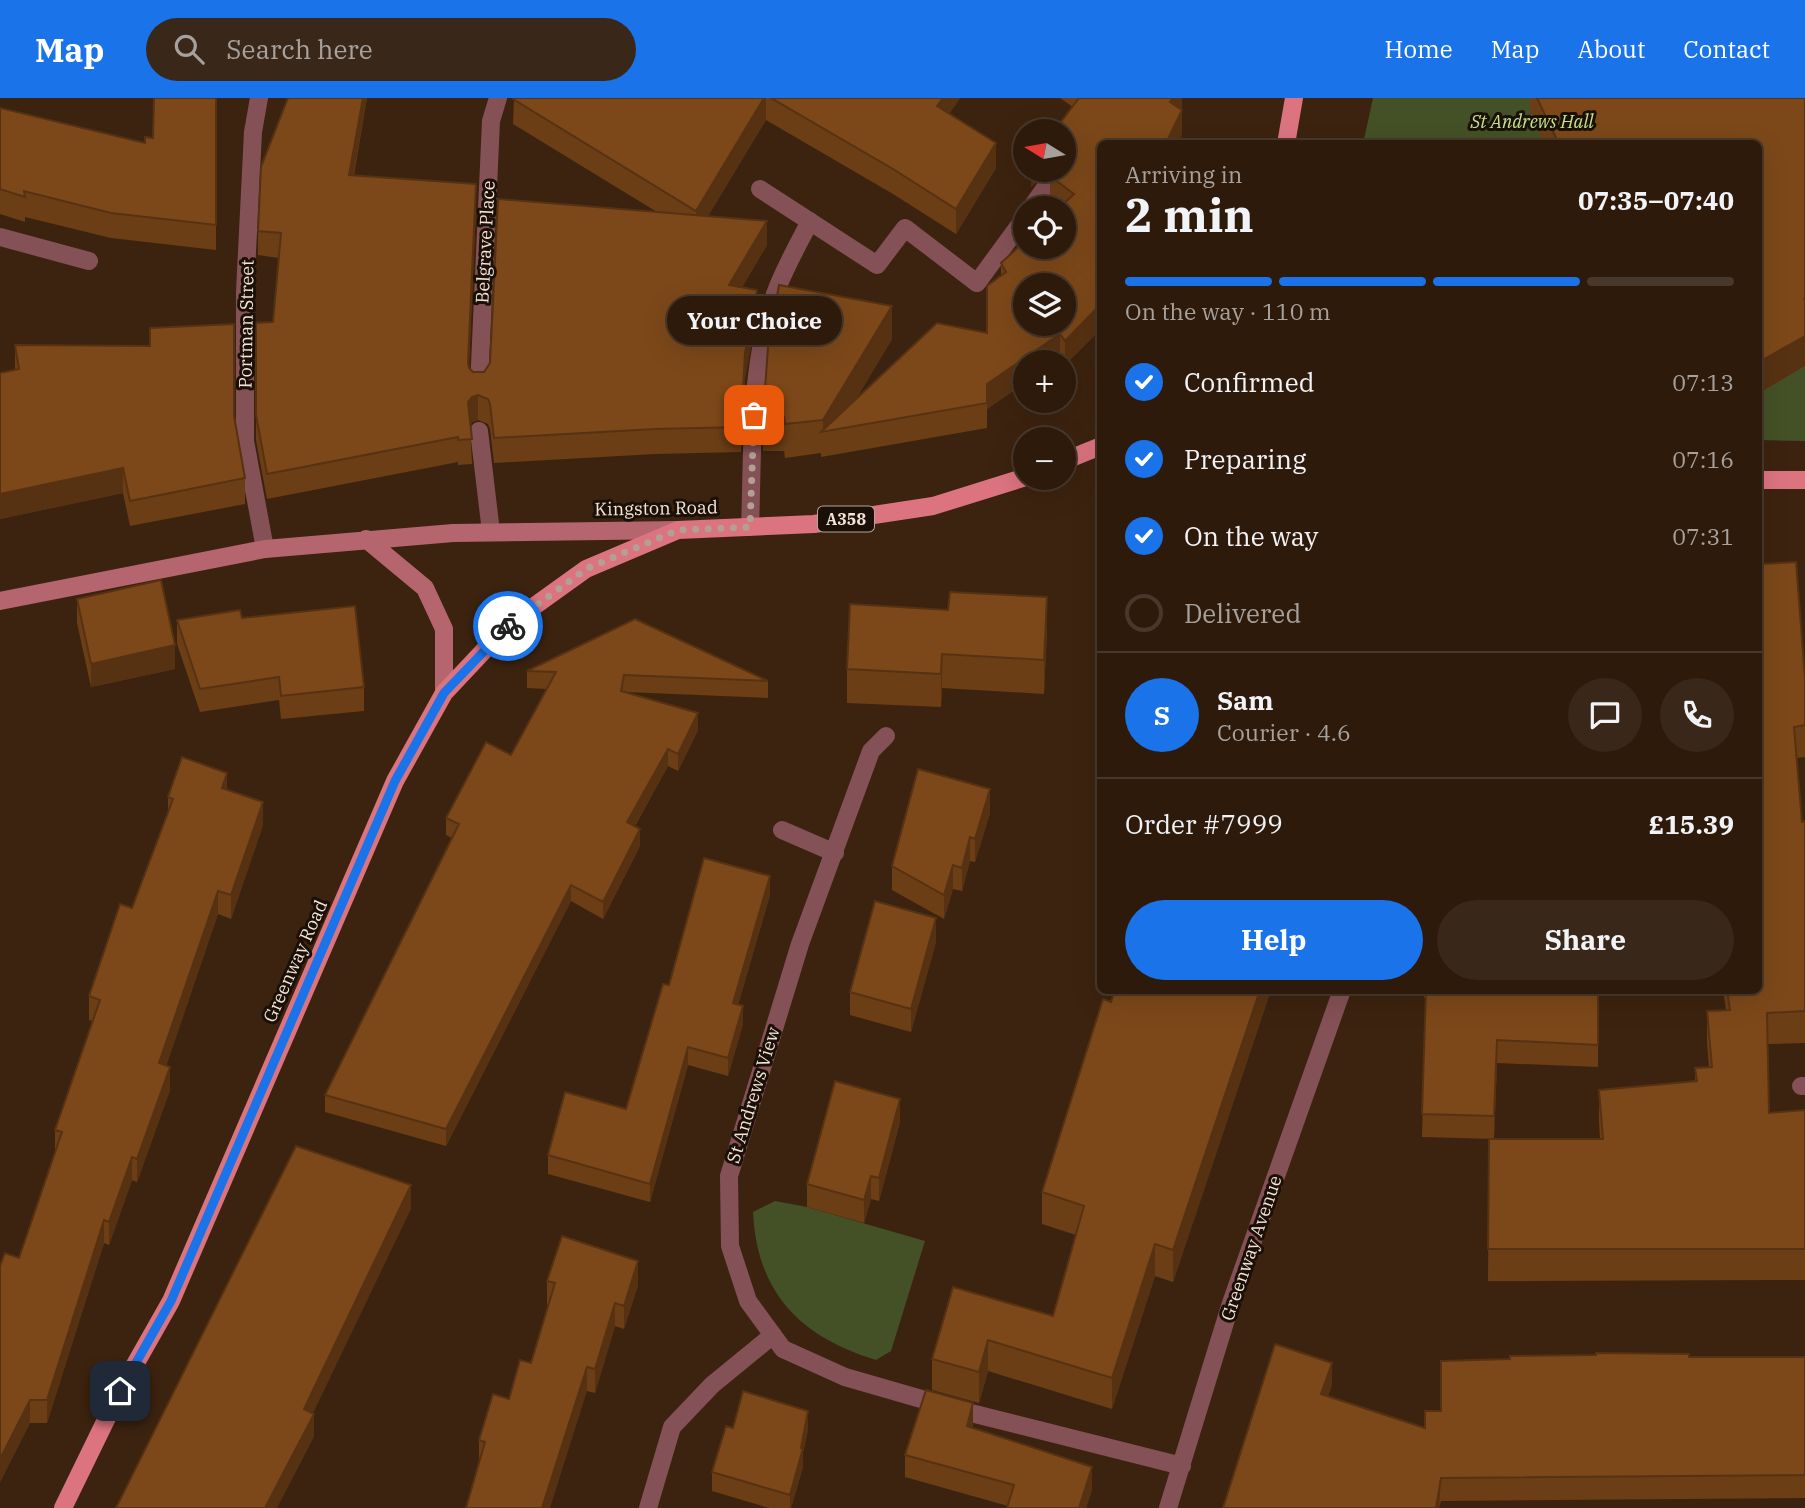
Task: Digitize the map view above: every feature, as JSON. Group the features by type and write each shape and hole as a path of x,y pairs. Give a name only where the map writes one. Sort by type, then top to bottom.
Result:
{"main road":[{"path":"1287,140 1294,98"},
{"path":"1076,456 1097,448"},
{"path":"1762,480 1805,480"},
{"name":"Kingston Road","path":"678,530 814,524 933,506 1013,481"},
{"name":"Greenway Road","path":"63,1508 120,1391 171,1301 395,781 444,693 508,625 586,569 678,530"}],"street":[{"name":"Portman Street","path":"259,98 253,132 245,292 245,441 265,549"},
{"name":"Belgrave Place","path":"479,387 491,121 498,98"},
{"path":"1039,196 1045,188"},
{"path":"760,189 877,265 905,228 977,283 1013,234"},
{"path":"750,527 759,356 776,293 810,221"},
{"path":"0,237 89,261"},
{"path":"479,431 491,532"},
{"name":"Kingston Road","path":"0,601 265,549 366,539 491,532 678,530"},
{"path":"366,539 425,588 444,629 444,693"},
{"name":"St Andrews View","path":"886,736 871,751 800,944 729,1175 730,1247 748,1301 783,1349 845,1377 1182,1466"},
{"path":"782,830 835,853"},
{"name":"Greenway Avenue","path":"1168,1508 1231,1303 1341,994"},
{"path":"648,1508 672,1427 712,1385 773,1335"}],"green space":[{"name":"St Andrews Hall","path":"1373,98 1683,98 1705,140 1364,140"},
{"path":"1762,247 1805,332 1805,441 1762,440"},
{"path":"775,1201 807,1207 925,1241 891,1351 876,1360 849,1350 805,1325 788,1308 774,1289 763,1266 756,1241 753,1212"}],"building":[{"path":"154,98 216,98 216,225 111,213 24,191 25,197 0,189 0,108 145,143 145,137 153,138"},
{"path":"288,98 363,98 349,175 476,184 468,362 473,372 484,372 490,363 498,199 767,221 729,285 757,290 745,353 741,427 494,438 490,404 488,399 478,395 468,402 472,439 458,440 458,437 267,474 256,415 256,323 273,322 281,233 258,231 261,167"},
{"path":"514,98 764,98 696,211"},
{"path":"771,98 943,98 937,106 996,143 956,209"},
{"path":"1079,98 1173,98 1170,102 1182,110 1167,140 1097,140 1097,308 1076,330 1076,273 1013,273 1013,336 1057,336 1037,350 1013,350 1013,366 987,384 987,403 821,432 937,323 987,333 987,286 1006,272 1001,263 1013,252 1013,259 1076,259 1076,196 1072,196 1074,194 1058,182 1076,182 1076,119 1063,119"},
{"path":"1537,98 1805,98 1805,336 1762,360 1762,140 1557,140"},
{"path":"779,285 892,306 823,420 785,424 784,417 763,418 768,347"},
{"path":"234,324 234,416 245,478 130,501 123,468 0,494 0,373 19,369 15,345 150,346 150,328"},
{"path":"1796,562 1805,679 1805,725 1794,727 1802,822 1805,821 1805,1011 1767,1013 1769,1113 1805,1110 1805,1249 1488,1249 1489,1139 1603,1139 1599,1090 1697,1081 1695,1068 1712,1067 1707,1011 1730,1010 1728,994 1762,994 1763,564"},
{"path":"161,580 175,645 91,664 77,599"},
{"path":"950,592 1047,597 1044,660 942,654 941,674 847,669 850,604 948,610"},
{"path":"355,606 364,687 281,696 279,677 200,689 177,620 240,610 242,618"},
{"path":"635,619 768,681 624,675 621,691 698,713 678,754 668,749 627,822 640,829 603,902 571,885 446,1129 325,1095 459,824 446,818 486,742 511,755 556,672 527,671"},
{"path":"182,757 227,773 222,788 263,802 231,895 218,891 159,1063 170,1067 137,1159 132,1157 109,1222 104,1220 47,1400 30,1400 0,1459 0,1266 5,1253 19,1258 62,1132 55,1130 100,1000 89,996 120,904 132,908 173,799 168,797"},
{"path":"918,769 990,789 975,839 970,837 962,868 953,865 944,895 892,866"},
{"path":"704,858 770,876 733,1003 743,1006 728,1058 688,1047 650,1184 548,1155 565,1092 626,1109 663,984 669,985"},
{"path":"875,901 936,918 911,1009 850,992"},
{"path":"1114,994 1259,994 1173,1250 1155,1244 1112,1378 988,1340 979,1372 932,1359 953,1287 1053,1316 1084,1206 1042,1192 1103,999 1111,1002"},
{"path":"1426,994 1598,994 1598,1045 1497,1040 1494,1116 1422,1114"},
{"path":"835,1081 900,1099 879,1178 871,1176 864,1200 807,1184"},
{"path":"296,1146 411,1185 304,1409 314,1414 265,1508 116,1508"},
{"path":"562,1236 638,1261 624,1306 615,1303 595,1369 587,1367 542,1508 466,1508 485,1442 479,1440 493,1394 509,1399 520,1360 531,1363 555,1283 547,1281"},
{"path":"1275,1344 1332,1363 1321,1394 1425,1428 1425,1411 1441,1411 1441,1361 1596,1353 1689,1354 1689,1357 1805,1357 1805,1475 1441,1478 1436,1508 1223,1508"},
{"path":"926,1390 973,1403 967,1426 1092,1467 1079,1508 1007,1508 1014,1485 905,1455"},
{"path":"743,1391 808,1411 803,1448 790,1495 712,1472 726,1426 733,1428"}],"way so far":[{"path":"508,626 586,569 678,530 750,527 754,415"}],"place":[{"name":"Your Choice","path":"754,415"}],"route":[{"path":"120,1391 171,1301 395,781 444,693 508,626"}]}
